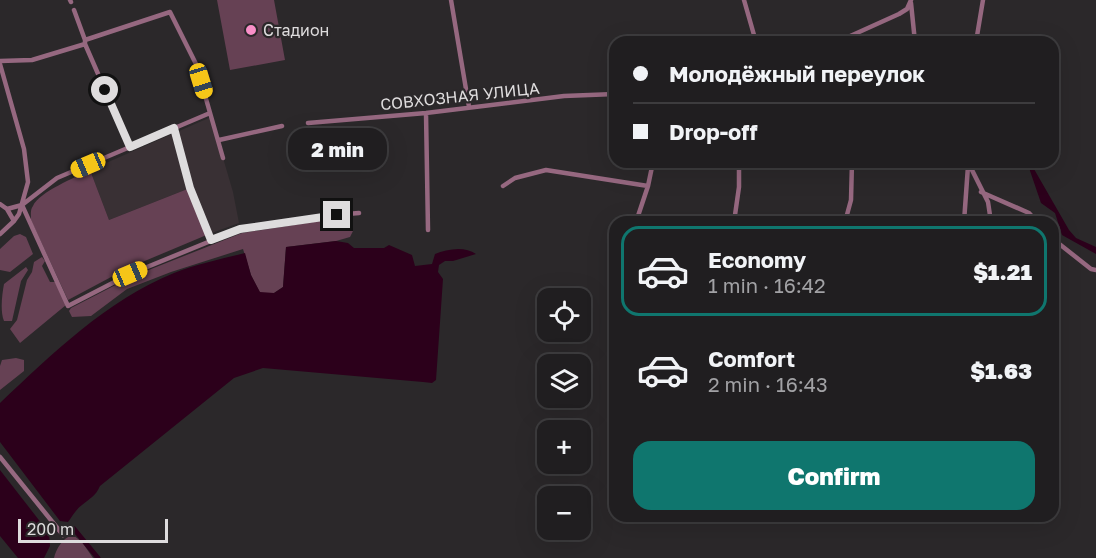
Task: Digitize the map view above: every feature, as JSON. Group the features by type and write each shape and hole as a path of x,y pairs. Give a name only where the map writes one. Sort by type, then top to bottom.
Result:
{"street":[{"path":"451,0 469,107"},
{"path":"744,0 754,36"},
{"path":"853,35 899,14 907,9 911,0"},
{"path":"911,0 914,36"},
{"path":"977,36 983,0"},
{"path":"74,10 85,42 130,147"},
{"path":"0,234 14,221 22,205 28,182 27,163 0,63 32,60 170,12 196,64 223,158"},
{"name":"СОВХОЗНАЯ УЛИЦА","path":"308,123 426,113 564,96 609,94"},
{"path":"7,208 22,205 57,178 210,113"},
{"path":"426,113 428,230"},
{"path":"219,140 282,126"},
{"path":"174,128 190,188 211,240"},
{"path":"638,216 652,168"},
{"path":"735,216 739,168"},
{"path":"846,216 850,200 852,168"},
{"path":"964,216 968,168"},
{"path":"970,168 988,202 990,216"},
{"path":"502,186 515,178 546,171 648,186"},
{"path":"981,192 1008,202 1032,216"},
{"path":"0,204 7,208 14,221"},
{"path":"22,205 68,306 130,274 240,229 337,215"},
{"path":"347,214 359,213"},
{"path":"1059,243 1091,269 1096,270"},
{"path":"0,457 63,535"}],"shaded area":[{"name":"Стадион","path":"217,0 274,0 285,60 230,70"},
{"path":"211,117 233,192 239,223 209,234 190,188 109,220 90,170"},
{"path":"1029,168 1034,168 1069,230 1076,238 1096,247 1096,254 1062,235 1059,216 1041,203"},
{"path":"90,170 109,220 190,188 209,234 128,268 68,300 31,220 31,211 42,195"},
{"path":"352,216 353,231 350,237 286,247 283,287 274,293 260,293 251,275 243,249 127,289 91,316 72,317 69,311 131,277 242,233"},
{"path":"20,234 26,237 33,254 10,272 0,270 0,249 14,236"},
{"path":"336,241 348,243 354,248 384,248 389,245 412,255 415,266 432,264 435,254 450,250 461,249 476,254 445,261 439,265 438,272 443,279 436,380 432,383 263,368 234,378 100,486 68,522 60,521 0,442 0,403 81,330 103,313 149,285 191,267 245,253 251,275 260,292 274,293 283,287 286,247"},
{"path":"42,257 45,261 42,266 50,282 55,282 66,305 20,343 10,329 17,320 34,262"},
{"path":"26,267 28,270 21,281 12,321 4,321 2,298 4,284"},
{"path":"16,358 24,360 24,371 0,390 2,360"},
{"path":"0,470 49,533 50,546 44,558 18,558 0,536"},
{"path":"73,535 82,542 93,558 54,558 60,544"}],"waterway":[{"path":"74,529 98,558"}],"place":[{"name":"Стадион","path":"251,30"}],"route":[{"path":"105,90 130,147 174,128 190,188 211,240 240,229 337,215"}]}
